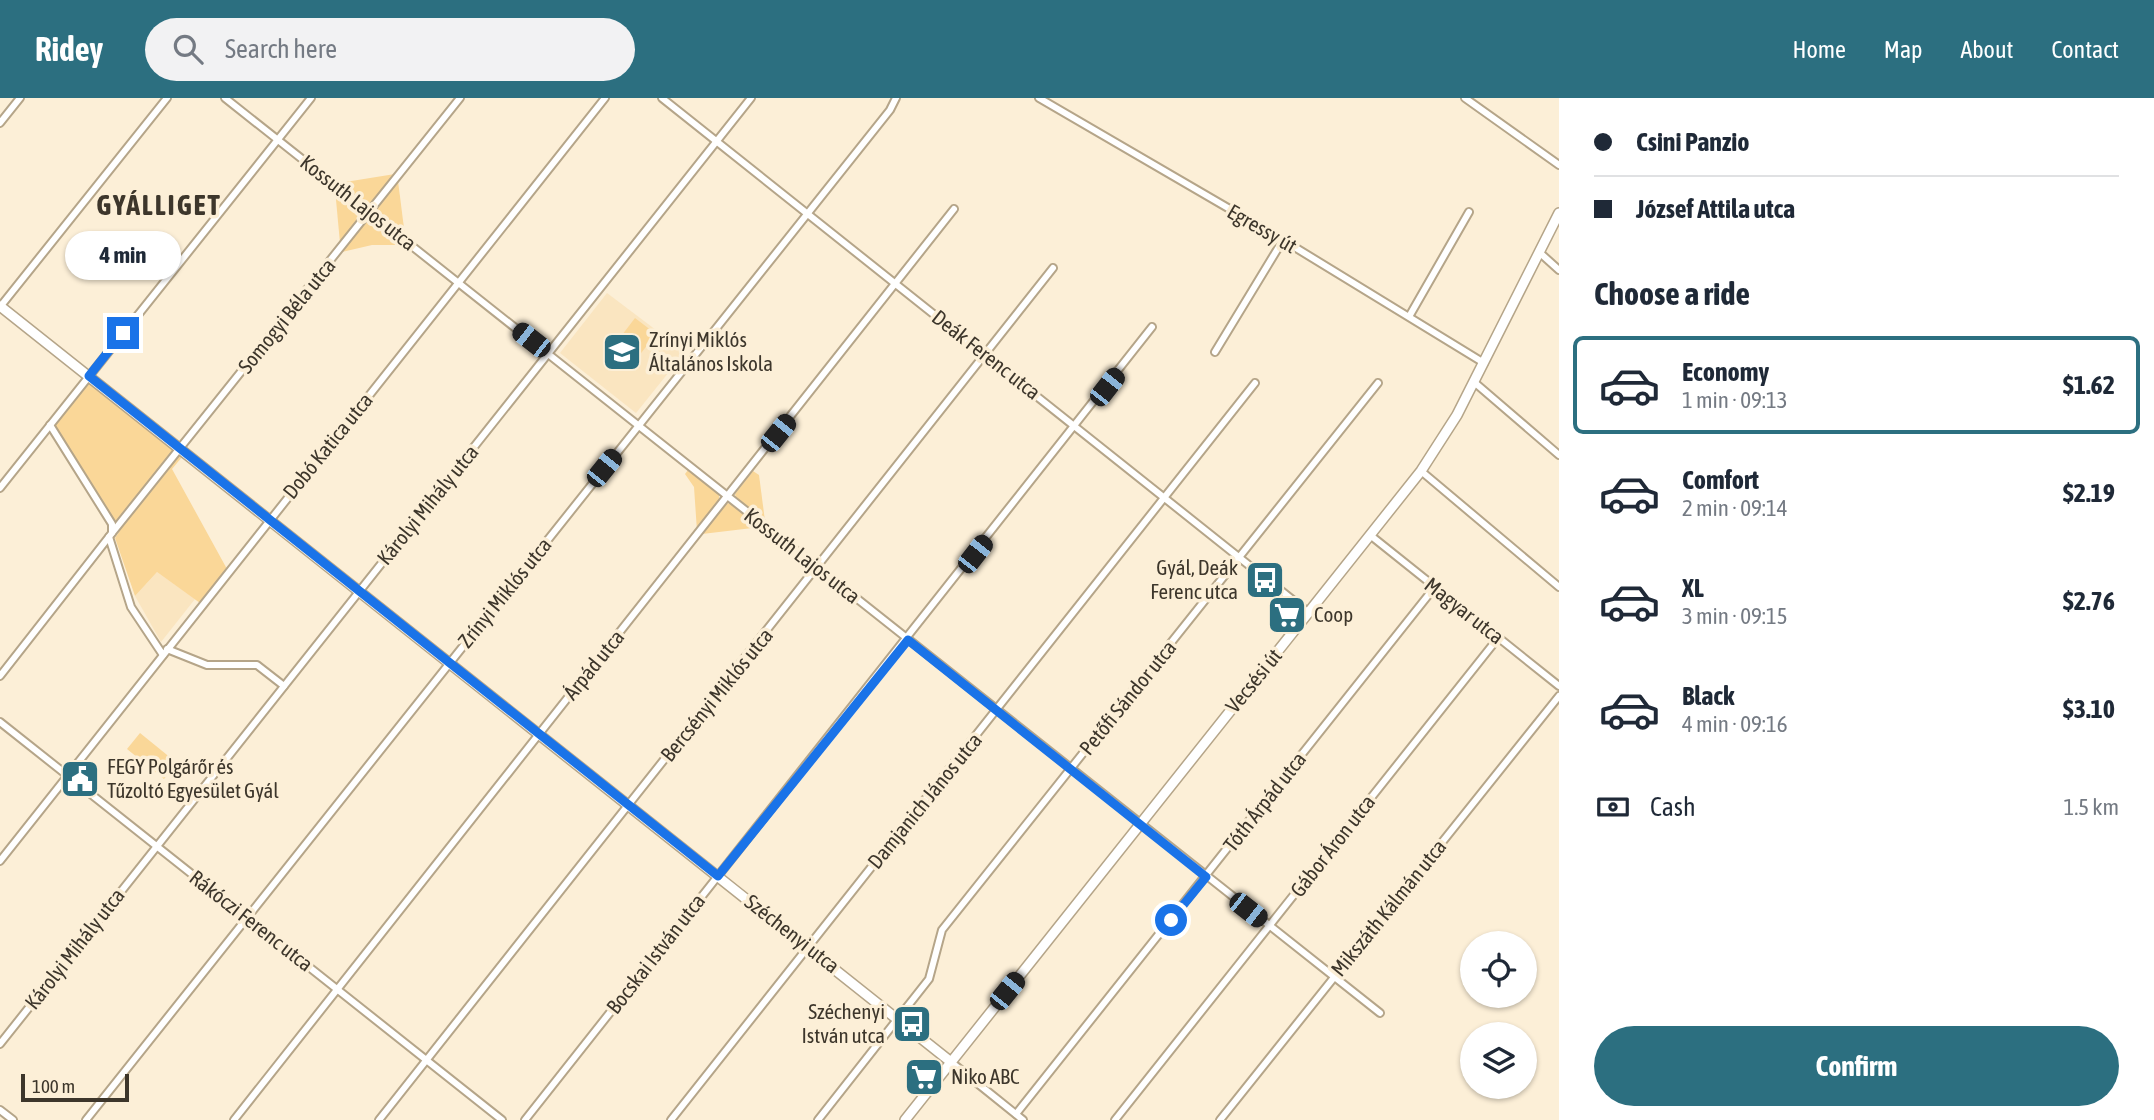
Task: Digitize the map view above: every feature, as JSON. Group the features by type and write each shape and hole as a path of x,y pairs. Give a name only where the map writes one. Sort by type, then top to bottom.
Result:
{"street":[{"path":"0,123 20,98"},
{"path":"0,307 167,98"},
{"name":"Kossuth Lajos utca","path":"225,98 1380,1013"},
{"path":"0,488 311,98"},
{"name":"Somogyi Béla utca","path":"0,676 460,98"},
{"name":"Dobó Katica utca","path":"0,861 605,98"},
{"name":"Deák Ferenc utca","path":"662,98 1309,612"},
{"name":"Károlyi Mihály utca","path":"0,1044 751,98"},
{"name":"Zrínyi Miklós utca","path":"86,1120 890,110 896,98"},
{"name":"Egressy út","path":"1039,98 1409,315 1484,363"},
{"path":"1465,98 1559,165"},
{"name":"Árpád utca","path":"234,1120 954,209"},
{"path":"1409,315 1469,212"},
{"name":"Vecsési út","path":"905,1120 1421,471 1448,431 1475,382 1559,213"},
{"path":"1215,352 1283,240"},
{"path":"1539,252 1559,270"},
{"name":"Bercsényi Miklós utca","path":"379,1120 1053,268"},
{"name":"Széchenyi utca","path":"0,307 1023,1120"},
{"name":"Bocskai István utca","path":"525,1120 908,640 1152,327"},
{"path":"1475,382 1559,455"},
{"name":"Damjanich János utca","path":"671,1120 1255,383"},
{"name":"Petőfi Sándor utca","path":"818,1120 929,979 942,930 1378,383"},
{"path":"50,425 112,533 131,607 165,652 207,665 257,665 284,686"},
{"path":"1421,471 1559,587"},
{"name":"Magyar utca","path":"1370,535 1559,686"},
{"name":"Tóth Árpád utca","path":"1016,1114 1434,588"},
{"name":"Gábor Áron utca","path":"1115,1120 1498,638"},
{"name":"Mikszáth Kálmán utca","path":"1220,1120 1559,696"},
{"name":"Rákóczi Ferenc utca","path":"0,722 502,1120"},
{"path":"0,1110 13,1120"}],"shaded area":[{"path":"395,174 372,203 366,204 339,183"},
{"path":"398,181 405,236 377,213 376,208"},
{"path":"335,189 360,209 361,215 340,243"},
{"path":"368,219 372,219 404,245 372,245 342,252"},
{"name":"Zrínyi Miklós Általános Iskola","path":"607,293 685,352 636,413 560,353"},
{"path":"635,318 656,334 627,371 606,356"},
{"path":"88,381 182,457 172,469 227,569 200,603 157,572 135,596 115,538 119,532 54,425"},
{"path":"688,470 719,494 719,500 697,531 694,487 685,474"},
{"path":"753,471 759,475 765,521 736,498 735,494"},
{"path":"730,503 761,527 702,534 725,504"},
{"path":"157,572 195,599 161,642 135,596"},
{"path":"140,733 177,763 164,779 127,749"}],"place":[{"name":"Zrínyi Miklós Általános Iskola","path":"622,352"},
{"name":"Gyál, Deák Ferenc utca","path":"1265,580"},
{"name":"Coop","path":"1287,615"},
{"name":"FEGY Polgárőr és Tűzoltó Egyesület Gyál","path":"80,779"},
{"name":"Széchenyi István utca","path":"912,1024"},
{"name":"Niko ABC","path":"924,1077"}],"district":[{"name":"GYÁLLIGET","path":"159,205"}],"route":[{"path":"123,333 89,376 718,876 908,640 1206,877 1171,920"}]}
